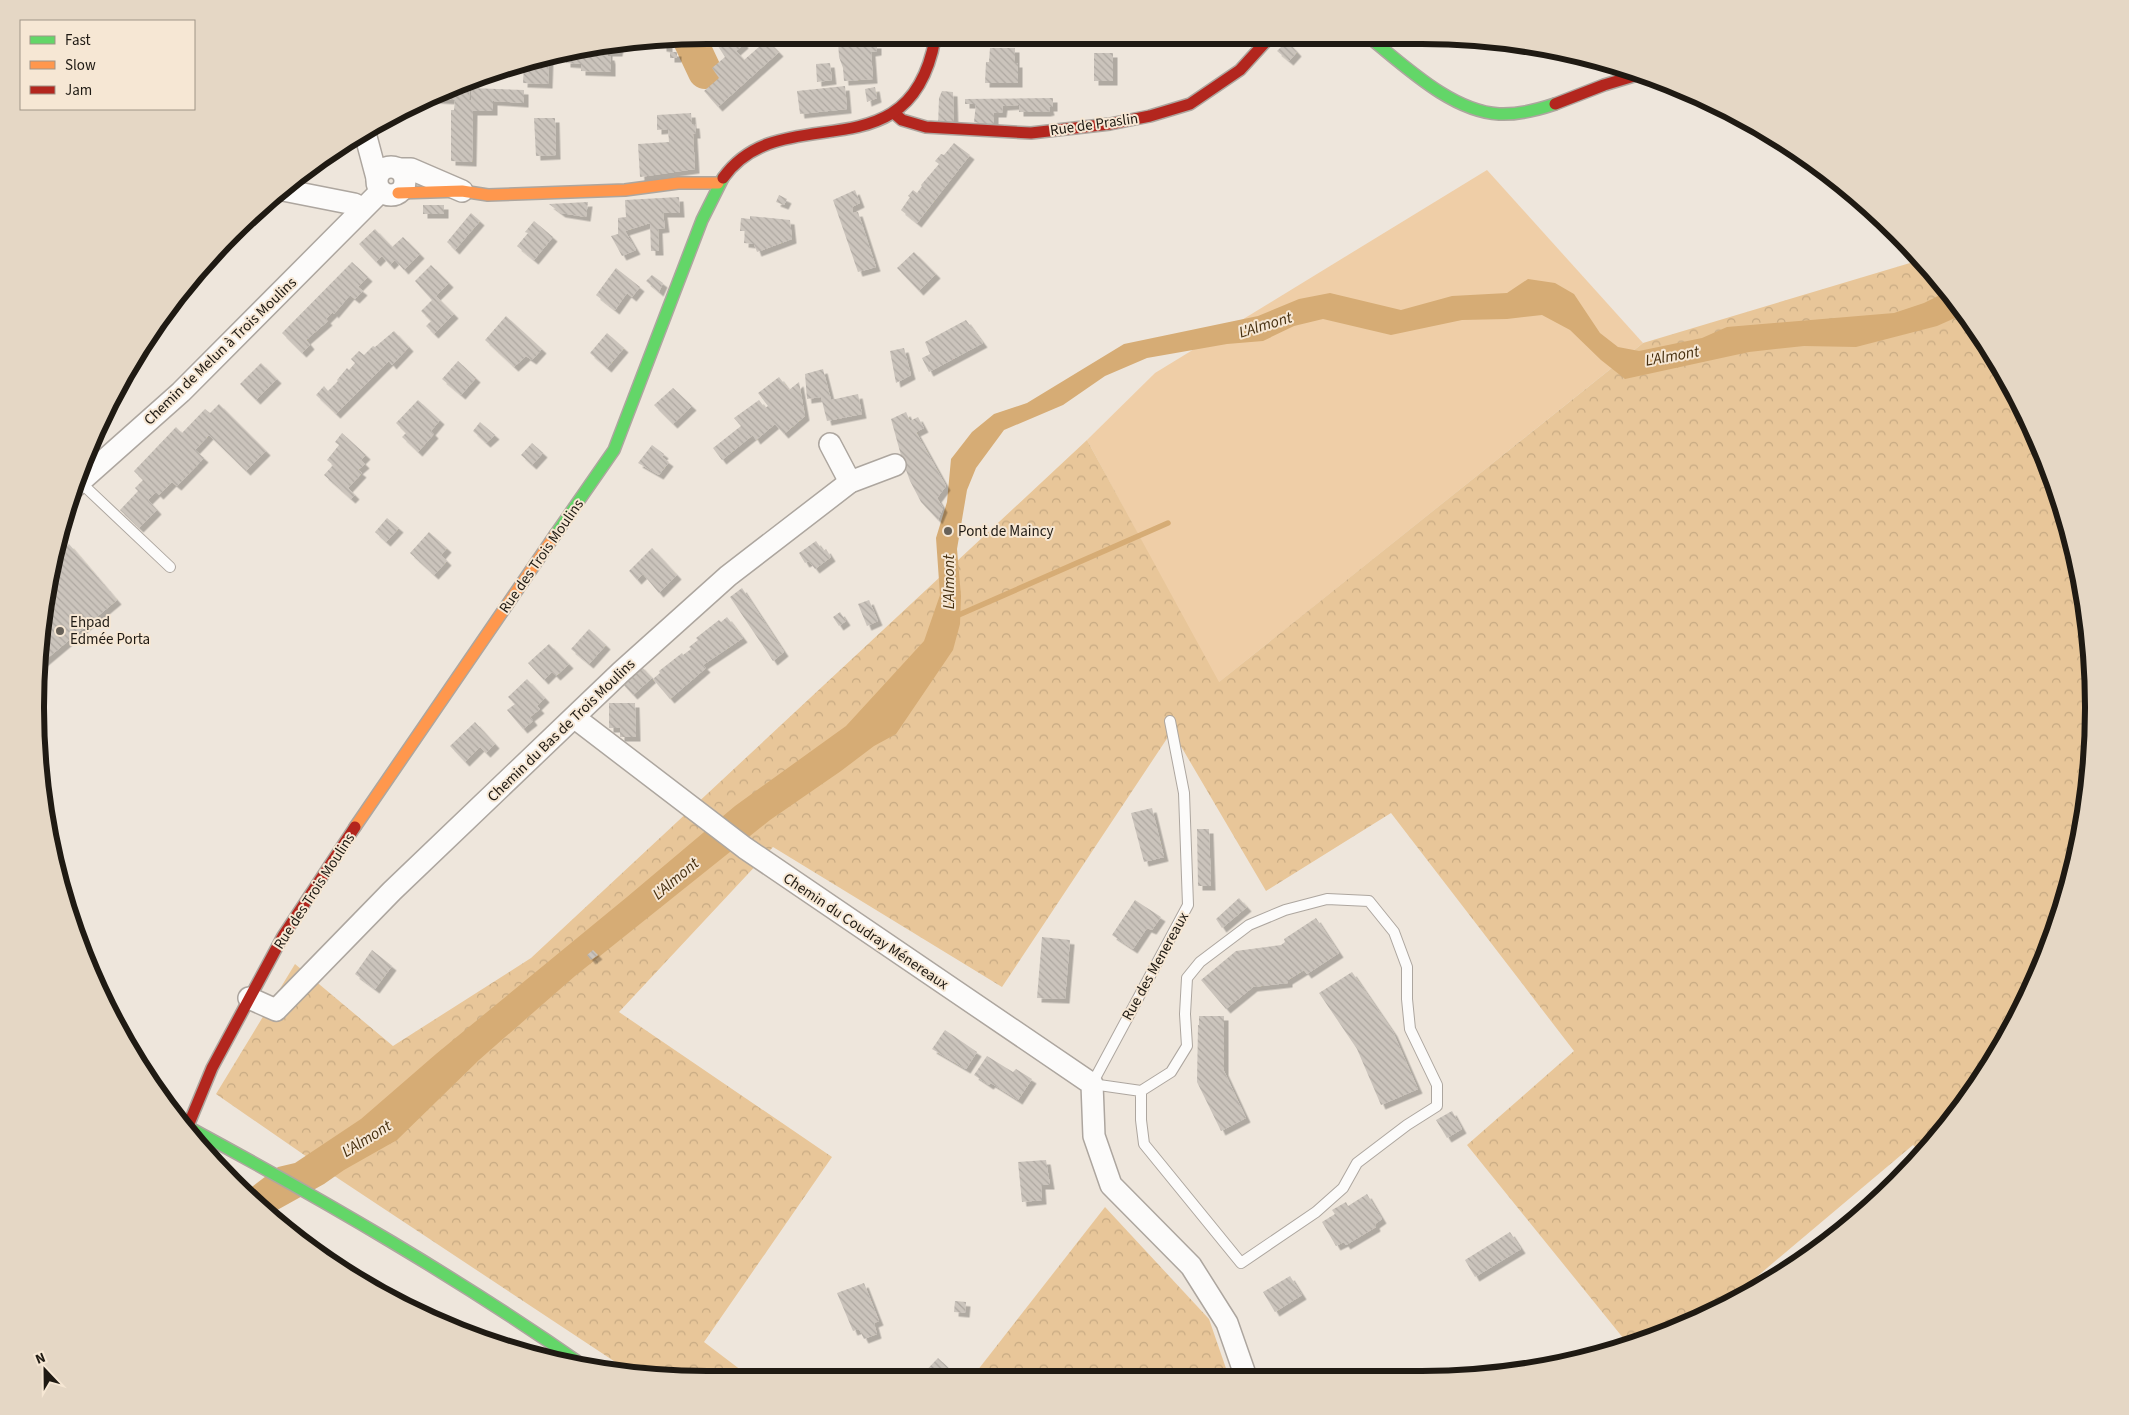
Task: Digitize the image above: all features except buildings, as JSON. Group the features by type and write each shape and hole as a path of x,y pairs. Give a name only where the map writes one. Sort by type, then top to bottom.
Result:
{"street":[{"path":"894,113 918,87 934,50 934,44"},
{"name":"Rue de Praslin","path":"894,113 902,120 926,127 1031,133 1118,123 1190,104 1240,70 1264,44"},
{"path":"1378,44 1445,94 1468,106 1492,113 1522,113 1546,107 1615,80 1629,77"},
{"name":"Rue des Trois Moulins","path":"190,1123 212,1068 283,936 380,790 614,450 718,183 741,158 770,143 865,124 894,113"},
{"path":"370,137 405,176 406,181 402,190 385,187"},
{"path":"368,138 385,187"},
{"path":"397,168 411,169 462,191"},
{"path":"385,187 438,193 462,191 498,195 625,190 678,183 718,183"},
{"name":"Chemin de Melun à Trois Moulins","path":"86,475 181,392 385,187"},
{"path":"290,191 354,204 362,208"},
{"path":"830,444 850,482"},
{"name":"Chemin du Bas de Trois Moulins","path":"249,998 276,1010 392,891 621,672 728,576 850,482 895,465"},
{"name":"Chemin du Coudray Ménereaux","path":"575,718 745,848 1092,1084"},
{"path":"1092,1084 1094,1136 1111,1185 1191,1266 1226,1323 1244,1371"},
{"path":"197,1131 329,1204 414,1255 495,1305 570,1356"}],"lane":[{"path":"82,487 170,567"},
{"name":"Rue des Menereaux","path":"1092,1084 1188,905 1184,793 1170,721"},
{"path":"1092,1084 1141,1091 1171,1072 1187,1046 1185,1014 1187,978 1200,962 1249,925 1284,910 1327,899 1368,901 1394,932 1407,967 1407,1000 1410,1029 1437,1085 1438,1106 1407,1125 1356,1163 1343,1188 1316,1212 1241,1262 1144,1144 1141,1120 1141,1091"}],"shaded area":[{"path":"1487,170 1643,343 1218,683 1087,440 1155,373"}],"green space":[{"path":"1913,262 1948,303 1973,339 2017,414 2035,453 2063,536 2080,621 2084,664 2084,751 2080,794 2063,879 2035,962 2017,1001 1996,1039 1948,1112 1917,1149 1913,1145 1746,1286 1715,1303 1676,1321 1624,1339 1467,1145 1574,1051 1391,813 1266,891 1172,731 1002,987 773,847 619,1012 832,1157 704,1342 742,1371 664,1370 621,1366 339,1179 216,1094 295,964 393,1046 531,958 1087,440 1219,682 1643,343"},
{"path":"1105,1207 1209,1319 1227,1371 977,1371"}],"water":[{"name":"L'Almont","path":"1528,279 1555,283 1574,294 1600,333 1618,347 1639,351 1702,338 1727,327 1894,313 1924,303 1941,294 1958,317 1937,326 1856,347 1804,346 1749,352 1625,379 1601,360 1570,330 1542,315 1507,319 1462,320 1391,335 1323,319 1294,326 1263,341 1227,344 1147,358 1105,376 1063,405 1004,430 976,468 967,490 957,549 961,596 960,624 953,650 896,734 874,746 770,820 575,976 479,1060 397,1140 275,1211 250,1188 278,1167 295,1163 361,1119 436,1054 735,806 846,726 924,641 940,595 936,538 947,502 951,459 972,432 994,414 1027,403 1124,344 1258,316 1299,299 1330,293 1401,310 1452,296 1507,293"}],"waterway":[{"path":"692,44 705,72"},
{"name":"L'Almont","path":"954,617 1168,523"}],"traffic: fast":[{"path":"1377,44 1411,72 1445,95 1481,111 1513,114 1555,104"},
{"path":"555,535 614,450 702,220 723,178"},
{"path":"197,1132 292,1184 442,1272 570,1356"}],"traffic: slow":[{"path":"398,193 462,191 488,195 625,190 678,183 718,183"},
{"path":"355,827 555,535"}],"traffic: jam":[{"path":"723,178 748,154 777,141 872,123 899,108 921,82 933,44"},
{"path":"894,113 902,120 926,127 1031,133 1110,124 1150,116 1190,104 1240,70 1264,44"},
{"path":"1555,104 1630,77"},
{"path":"189,1122 212,1068 283,936 355,827"}],"place":[{"name":"Pont de Maincy","path":"948,531"},
{"name":"Ehpad Edmée Porta","path":"60,631"}]}
